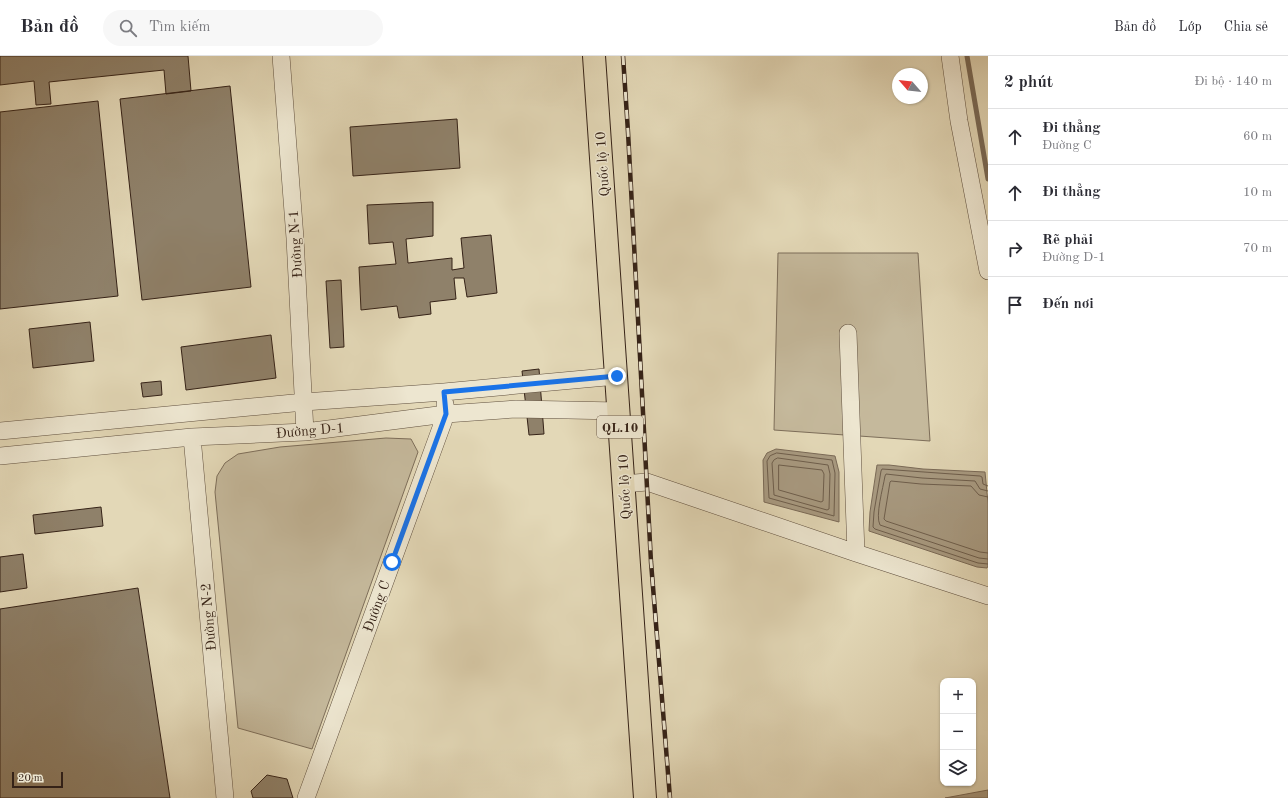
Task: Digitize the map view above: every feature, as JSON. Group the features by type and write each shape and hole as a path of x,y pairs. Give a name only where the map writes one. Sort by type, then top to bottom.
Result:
{"highway":[{"name":"Quốc lộ 10","path":"594,56 645,798"}],"street":[{"name":"Đường N-1","path":"281,56 295,238 305,432"},
{"path":"950,56 959,121 988,271"},
{"path":"848,333 856,553"},
{"name":"Đường D-1","path":"0,431 304,402 444,392 617,376"},
{"path":"444,392 446,414"},
{"name":"Đường D-1","path":"0,456 192,437 305,432 446,414 516,409 619,411"},
{"name":"Đường C","path":"306,798 446,414"},
{"name":"Đường N-2","path":"192,437 225,798"},
{"path":"623,484 647,482 988,596"}],"shaded area":[{"path":"778,253 918,253 930,441 774,430"},
{"path":"386,438 411,439 418,452 312,749 238,728 215,492 217,476 225,463 238,454 280,447"}],"water":[{"path":"776,449 835,456 839,472 839,522 764,502 763,460 767,453"},
{"path":"877,465 985,472 988,503 987,568 977,567 869,531 870,512"},
{"path":"988,790 988,798 945,798"}],"building":[{"path":"0,56 188,56 191,91 166,94 164,70 49,82 51,104 36,105 34,81 0,85"},
{"path":"230,86 251,287 142,300 120,99"},
{"path":"98,101 118,296 0,309 0,112"},
{"path":"457,119 460,168 353,176 350,127"},
{"path":"433,202 433,236 406,239 408,263 452,258 452,270 464,268 461,238 491,235 497,293 467,297 464,278 454,278 456,299 430,302 431,314 399,318 397,306 361,310 359,267 396,264 393,242 369,244 367,205"},
{"path":"341,280 344,347 330,348 326,281"},
{"path":"90,322 94,361 33,368 29,329"},
{"path":"271,335 276,378 186,390 181,347"},
{"path":"539,369 544,434 529,435 522,371"},
{"path":"161,381 162,395 143,397 141,383"},
{"path":"101,507 103,526 35,534 33,515"},
{"path":"23,554 27,588 0,592 0,557"},
{"path":"138,588 170,798 0,798 0,609"},
{"path":"267,775 287,779 293,798 253,798 251,791"}],"waterway":[{"path":"967,56 988,179"}],"railway":[{"path":"623,56 651,562 670,798"}],"route":[{"path":"392,562 446,414 444,392 617,376"}]}
